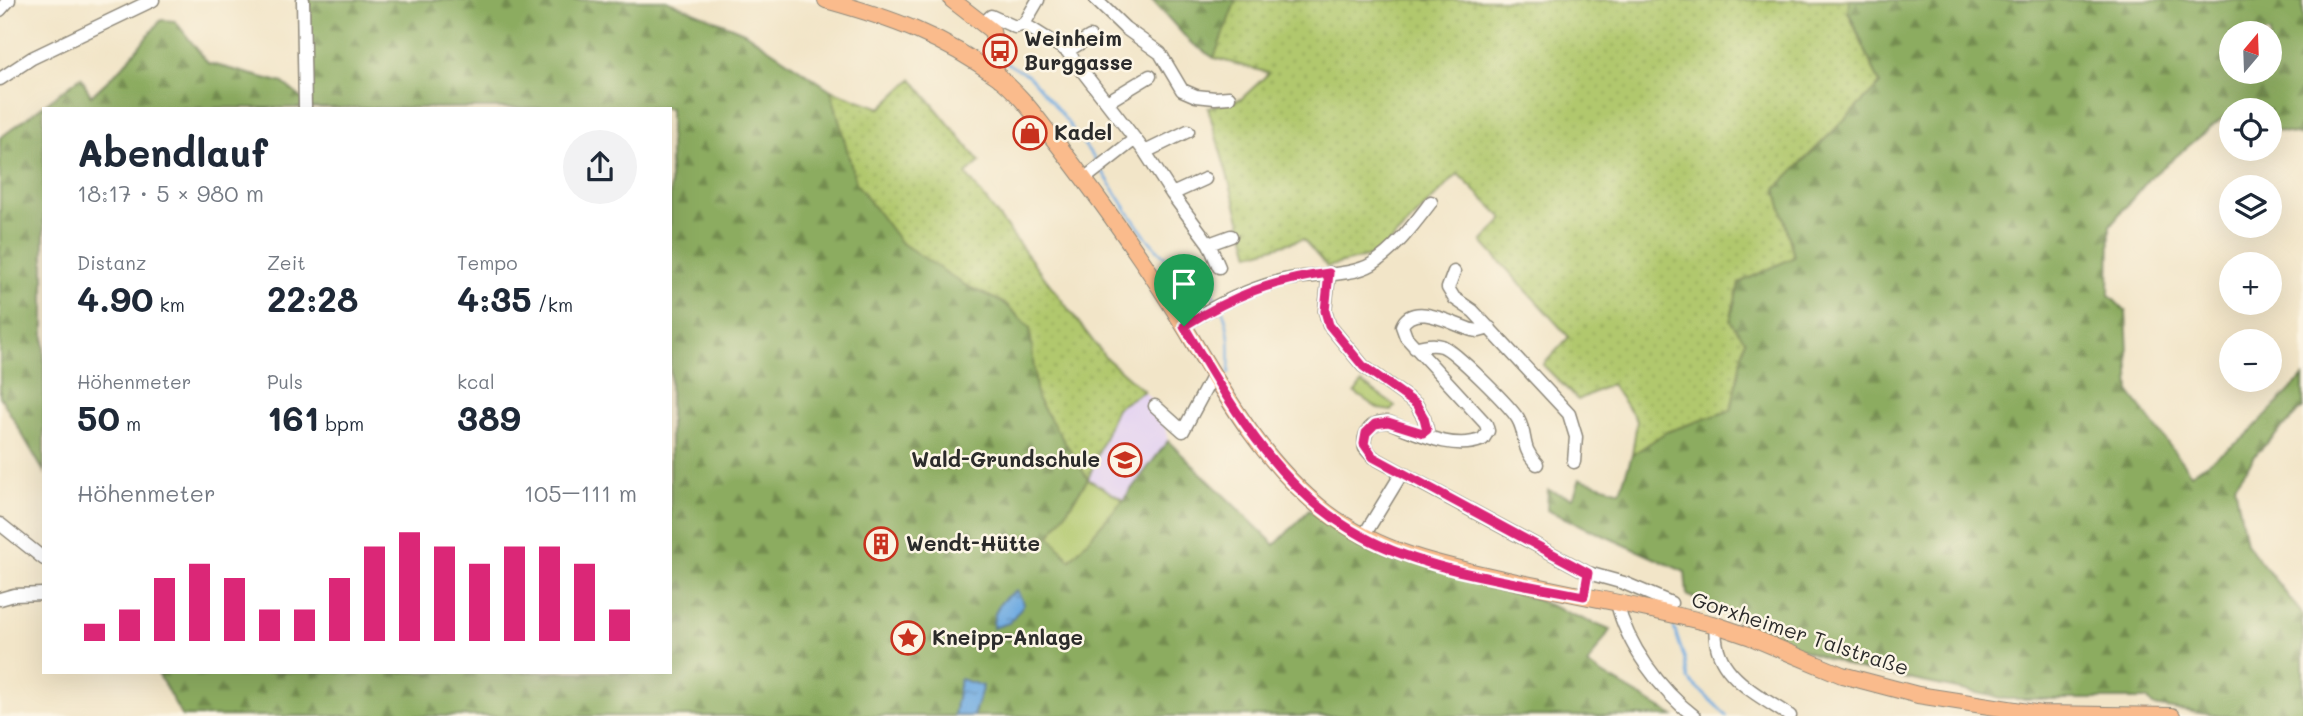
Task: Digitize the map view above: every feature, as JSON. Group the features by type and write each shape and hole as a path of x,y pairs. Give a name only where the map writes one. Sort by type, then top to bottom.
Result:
{"main road":[{"path":"825,0 911,26 964,54 985,60 994,38 992,31 972,6 952,0"},
{"name":"Gorxheimer Talstraße","path":"985,60 1039,121 1096,170 1158,285 1213,375 1269,458 1299,490 1363,537 1394,551 1450,568 1716,625 1874,685 1965,704 2041,715 2172,716"}],"street":[{"path":"0,10 9,0"},
{"path":"0,79 32,58 153,0"},
{"path":"303,0 305,107"},
{"path":"984,23 991,16 1015,27 1024,24 1038,0"},
{"path":"1096,0 1125,28 1160,54 1177,86 1182,90 1206,97 1229,97"},
{"path":"1024,24 1067,51 1145,152 1209,244 1219,267"},
{"path":"1067,51 1090,37"},
{"path":"1107,102 1150,76"},
{"path":"1145,152 1188,131"},
{"path":"1096,170 1135,139"},
{"path":"1172,194 1205,179"},
{"path":"1184,326 1218,305 1277,282 1352,272 1370,265 1396,244 1431,202"},
{"path":"1209,244 1231,236"},
{"path":"1454,272 1448,288 1454,298 1473,311 1490,328 1569,414 1576,437 1574,462"},
{"path":"1329,273 1325,311 1329,325 1363,366 1416,404 1426,423 1427,430 1423,433"},
{"path":"1490,328 1472,330 1417,313 1408,317 1402,326 1406,337 1415,348 1488,428 1483,439 1465,443 1446,442 1381,421 1371,426 1364,438 1368,452 1588,573 1624,583 1671,603"},
{"path":"1415,348 1426,344 1438,345 1452,352 1514,414 1523,431 1525,450 1537,464"},
{"path":"1154,406 1183,430 1213,375"},
{"path":"1363,537 1402,473"},
{"path":"0,524 42,557"},
{"path":"1584,596 1588,573"},
{"path":"0,599 14,595 42,594"},
{"path":"1617,603 1621,622 1649,670 1694,716"},
{"path":"1716,625 1715,637 1722,663 1744,685 1790,716"}],"shaded area":[{"name":"Wald-Grundschule","path":"1144,391 1163,414 1168,441 1123,500 1088,479 1116,408"}],"green space":[{"path":"304,0 666,0 744,32 831,90 856,183 965,285 1006,304 1030,328 1037,398 1088,479 1050,536 1070,559 1123,500 1168,441 1275,545 1309,510 1361,542 1534,599 1610,630 1587,665 1674,716 182,716 158,674 672,674 672,107 42,107 42,469 0,396 0,138 81,77 91,96 123,66 161,20 175,21 208,63 283,83 310,105"},
{"path":"1152,0 1236,0 1214,58 1190,42"},
{"path":"1236,0 1849,0 1848,12 1880,84 1776,188 1794,257 1739,283 1730,321 1745,340 1731,410 1666,432 1632,455 1637,421 1611,384 1578,400 1543,365 1569,337 1482,242 1504,219 1458,174 1378,254 1327,267 1303,239 1250,254 1208,108 1241,99 1269,73 1214,58"},
{"path":"1849,0 2303,0 2303,136 2282,132 2282,98 2219,98 2219,121 2151,177 2110,225 2109,295 2126,312 2130,393 2191,474 2244,438 2303,377 2303,408 2258,452 2235,485 2246,543 2303,615 2303,716 2219,716 2153,706 2147,699 2006,699 1859,669 1791,646 1687,595 1685,572 1547,510 1548,490 1573,498 1580,479 1620,491 1632,455 1666,432 1731,410 1730,321 1739,283 1794,257 1776,188 1880,84 1848,10"},
{"path":"912,79 980,162 966,174 1105,357 1144,391 1116,408 1088,479 1037,398 1030,328 1006,304 965,285 900,242 856,183 831,90 881,108"},
{"path":"1362,383 1395,406 1391,411 1379,409 1355,393"},
{"path":"1088,479 1123,500 1070,560 1050,536"}],"water":[{"path":"1017,591 1024,604 1009,623 993,628 999,605"},
{"path":"960,679 983,686 973,716 954,716"}],"waterway":[{"path":"1003,61 1029,76 1097,162"},
{"path":"1102,171 1154,246 1170,261 1206,286 1217,300"},
{"path":"1222,309 1230,349 1229,374"},
{"path":"1674,628 1685,660 1688,679 1727,716"}],"place":[{"name":"Weinheim Burggasse","path":"1000,51"},
{"name":"Kadel","path":"1030,133"},
{"name":"Wald-Grundschule","path":"1125,460"},
{"name":"Wendt-Hütte","path":"881,544"},
{"name":"Kneipp-Anlage","path":"908,638"}],"route":[{"path":"1329,273 1325,304 1329,325 1363,366 1416,404 1426,423 1426,432 1418,433 1381,421 1371,426 1366,433 1364,444 1368,452 1588,573 1584,596 1450,568 1394,551 1363,537 1299,490 1269,458 1234,408 1184,326 1224,301 1277,282 1329,273"}]}
